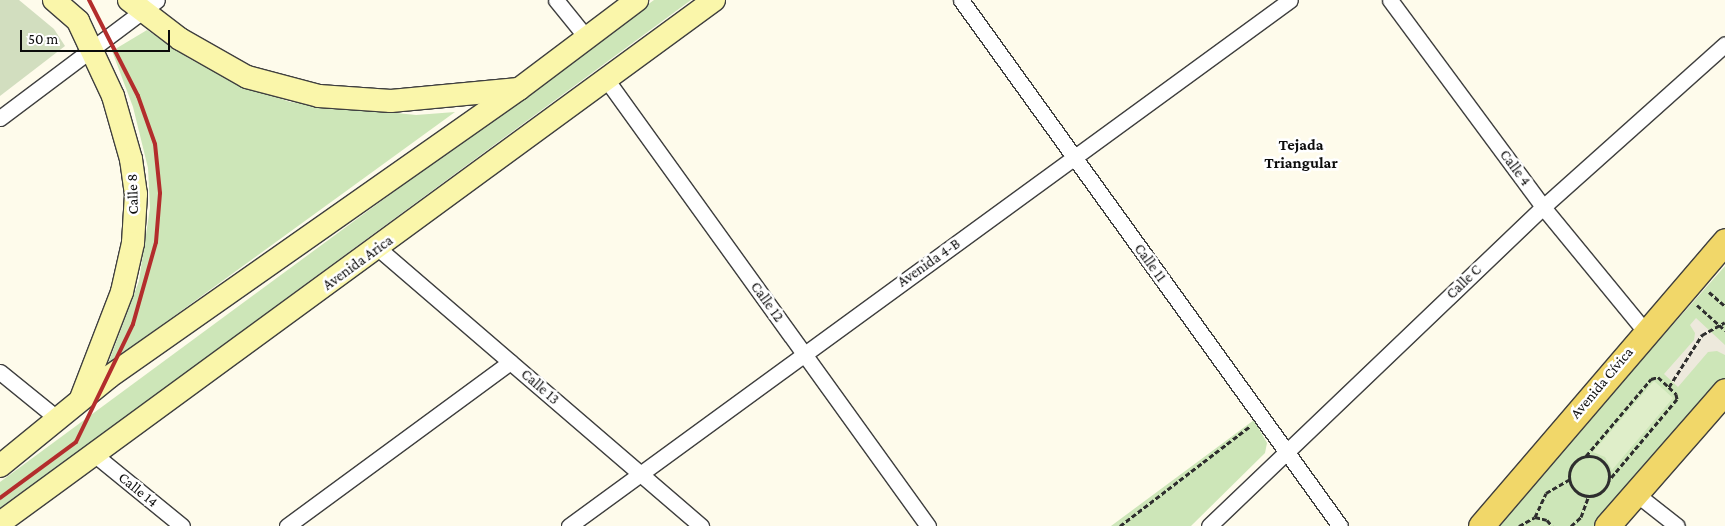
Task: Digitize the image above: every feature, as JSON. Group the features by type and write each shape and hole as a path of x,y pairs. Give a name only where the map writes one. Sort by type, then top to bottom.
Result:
{"main road":[{"name":"Avenida Cívica","path":"1481,526 1645,332 1725,241"},
{"path":"1607,526 1725,391"}],"street":[{"name":"Calle 8","path":"54,0 78,20 113,96 131,159 136,194 133,243 122,292 81,401"},
{"path":"556,0 586,37"},
{"path":"0,466 59,420 109,377 519,88 637,0"},
{"name":"Avenida Arica","path":"0,523 378,249 714,0"},
{"name":"Calle 11","path":"962,0 1340,526"},
{"name":"Avenida 4-B","path":"569,526 804,353 1075,159 1290,0"},
{"name":"Calle 4","path":"1390,0 1544,207 1645,332"},
{"path":"0,118 92,47 143,4 180,39 247,77 319,96 391,101 519,88"},
{"name":"Calle C","path":"1210,526 1286,451 1544,207 1725,44"},
{"name":"Calle 12","path":"606,79 928,526"},
{"name":"Calle 13","path":"378,249 701,526"},
{"path":"287,526 510,362"},
{"path":"0,372 59,420"},
{"name":"Calle 14","path":"95,455 182,526"},
{"path":"1635,492 1677,526"}],"path":[{"path":"1687,285 1694,302 1725,330"},
{"path":"1669,387 1702,335 1725,322"},
{"path":"1658,377 1669,387 1677,399 1609,480 1602,491 1589,495 1577,491 1570,479 1572,467 1586,456 1651,379 1658,377"},
{"path":"1120,526 1262,418"},
{"path":"1586,456 1603,461 1607,466 1609,480"},
{"path":"1519,526 1535,517 1546,493 1570,479"},
{"path":"1571,526 1581,518 1589,495"},
{"path":"1535,517 1547,520 1552,526"}],"green space":[{"path":"0,0 19,0 54,29 65,46 0,96"},
{"path":"654,0 691,0 0,509 0,482"},
{"path":"147,30 190,59 235,82 290,102 416,115 455,112 108,364 139,281 150,208 148,168 133,107 112,51"},
{"path":"1725,266 1725,381 1596,526 1494,526"},
{"path":"1654,381 1673,398 1612,470 1605,457 1593,452"},
{"path":"1254,420 1267,443 1265,453 1191,526 1111,526"}],"shaded area":[{"path":"1696,318 1725,345 1725,355 1717,351 1708,352 1678,387 1664,374 1694,340 1695,333 1690,325"}],"railway":[{"path":"0,498 76,442 133,324 156,242 160,193 155,144 138,96 89,0"}],"district":[{"name":"Tejada Triangular","path":"1301,154"}]}
